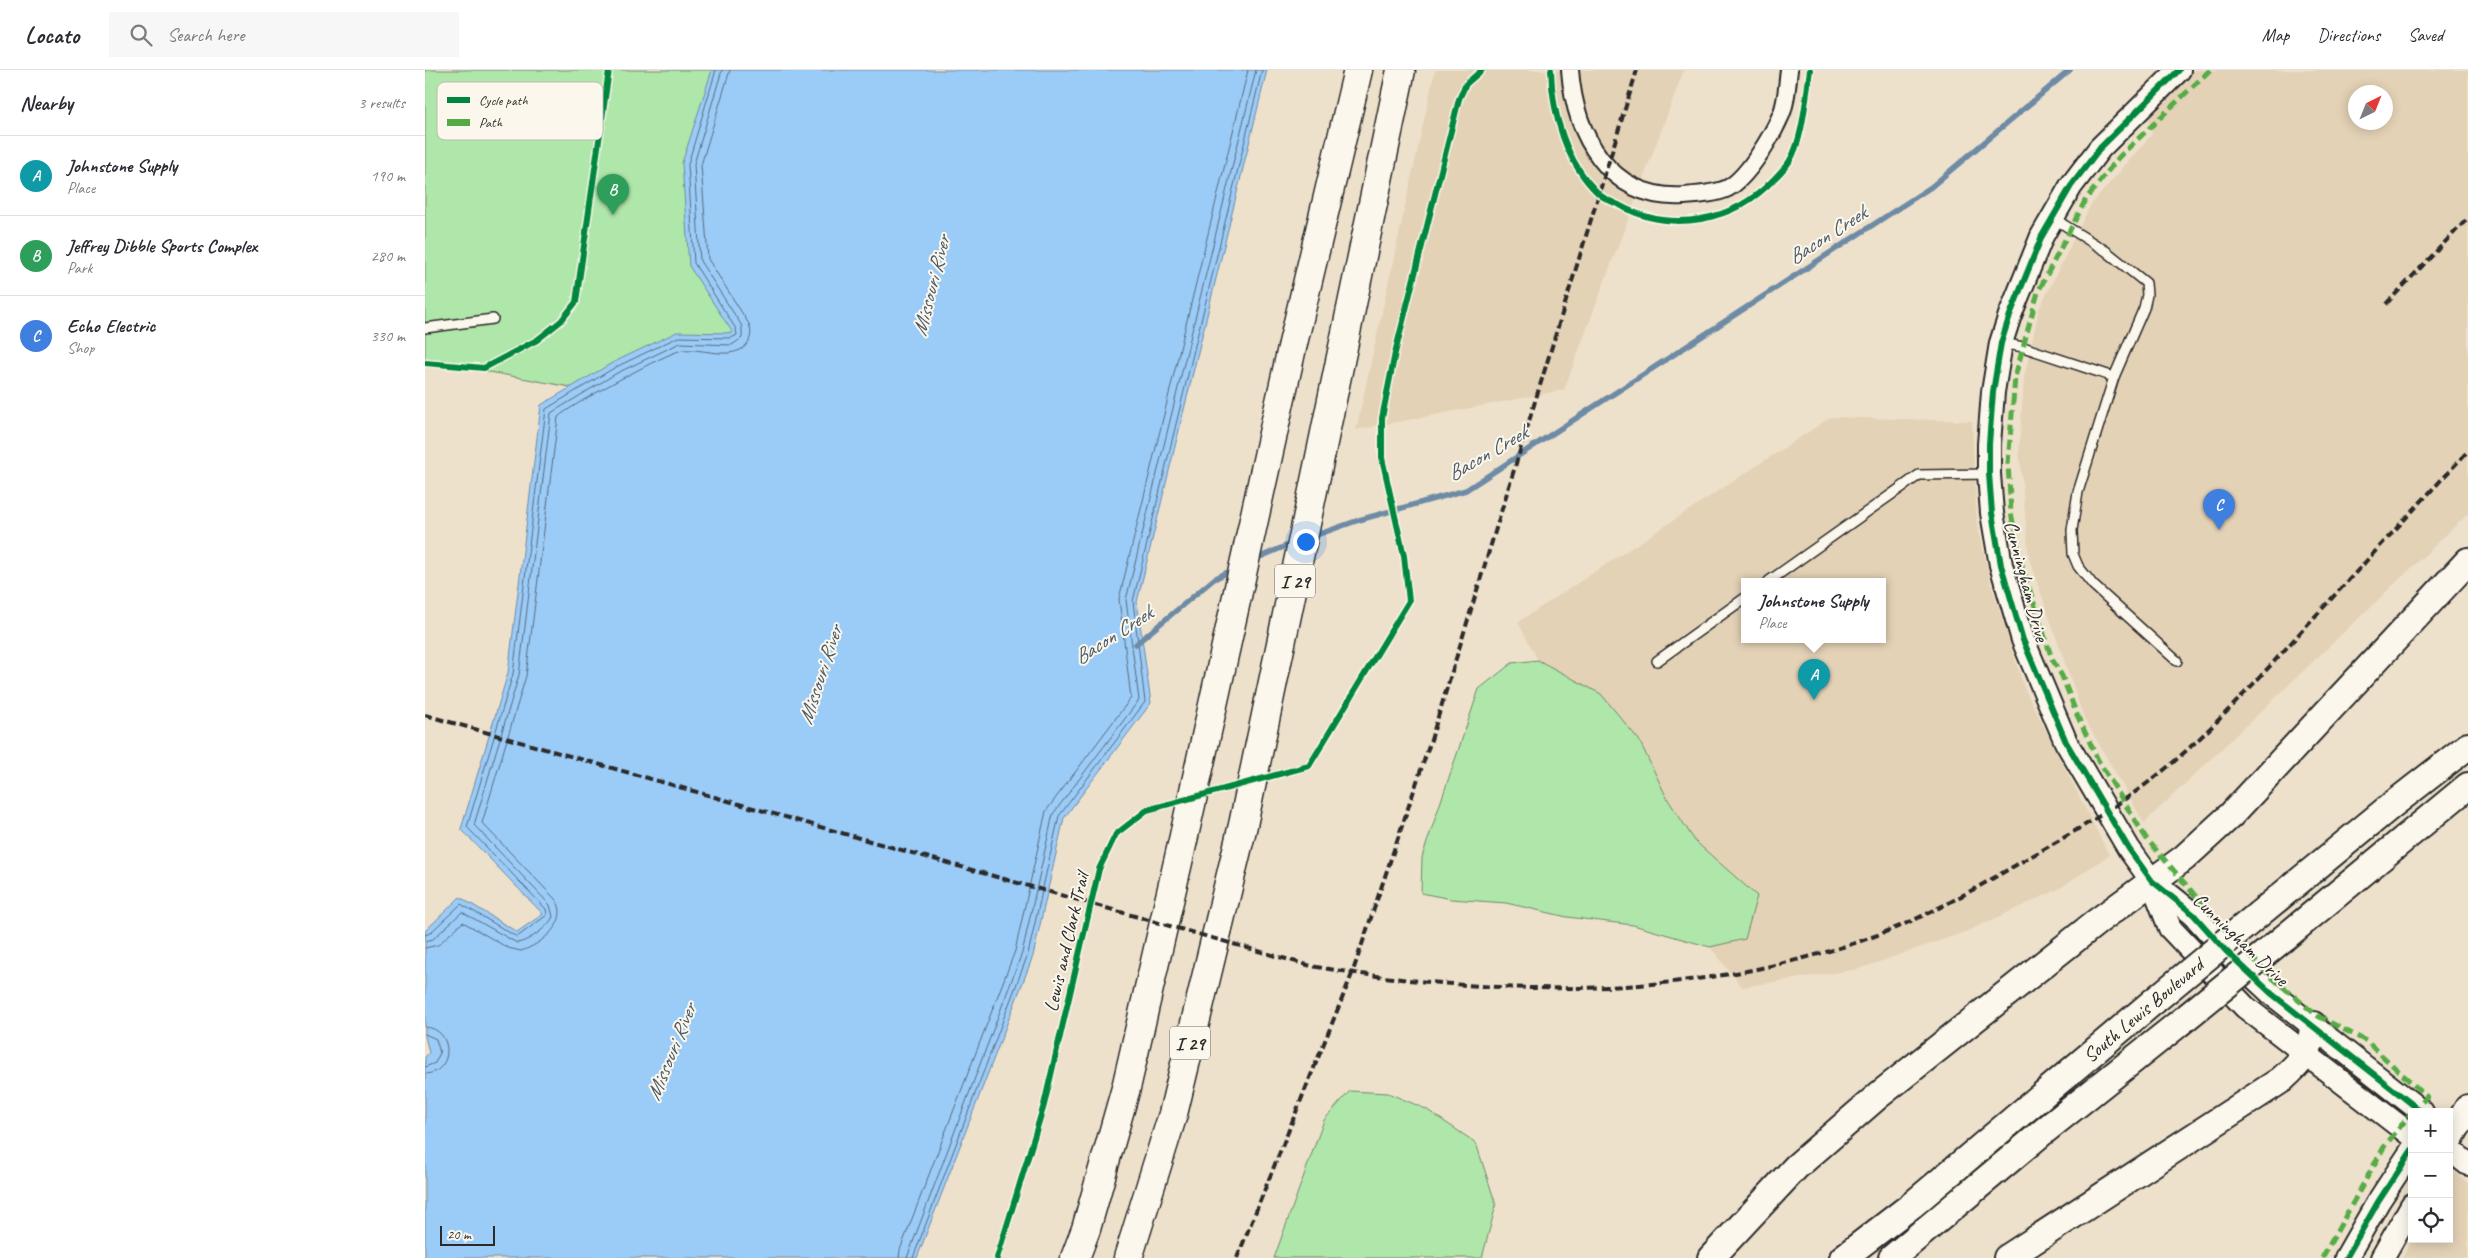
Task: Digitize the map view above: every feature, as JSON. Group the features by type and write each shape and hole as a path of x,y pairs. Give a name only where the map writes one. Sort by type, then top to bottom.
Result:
{"highway":[{"name":"I 29","path":"1075,1258 1086,1229 1126,1088 1291,352 1358,70"},
{"name":"I 29","path":"1128,1258 1173,1114 1243,825 1401,70"}],"main road":[{"path":"1711,1258 1795,1167 1879,1095 2098,921 2184,858 2231,815 2468,561"},
{"name":"South Lewis Boulevard","path":"1843,1258 1912,1205 2259,914 2392,805 2468,746"},
{"name":"South Lewis Boulevard","path":"1892,1258 2044,1131 2284,938 2468,786"},
{"path":"2007,1258 2281,1080 2306,1054 2313,1041 2313,1025"},
{"path":"2453,1133 2468,1108"}],"street":[{"path":"1570,70 1572,97 1581,123 1608,170 1644,190 1669,197 1697,195 1728,188 1754,164 1782,114 1789,70"},
{"name":"Cunningham Drive","path":"2179,70 2100,148 2071,186 2042,236 2010,315 2001,343 1993,392 1989,474 2001,565 2023,640 2066,742 2129,850 2152,882 2193,914 2226,951 2272,994 2417,1108"},
{"path":"2152,882 2170,928 2245,1007 2408,1133"},
{"path":"2453,1152 2468,1164"},
{"path":"2346,1258 2378,1202 2410,1153"},
{"path":"2382,1258 2408,1212"}],"lane":[{"path":"2052,218 2106,251 2145,283 2147,295 2144,308 2114,377 2078,492 2072,530 2073,554 2078,566 2093,585 2177,661"},
{"path":"425,328 493,320"},
{"path":"2001,343 2023,347 2114,377"},
{"path":"1773,578 1919,475 1989,474"},
{"path":"1657,661 1741,601"}],"shaded area":[{"path":"1435,70 1684,70 1564,390 1356,430"},
{"path":"2192,70 2468,70 2468,514 2144,823 2084,718 2029,559 2019,449 2024,378 2039,309 2090,206 2152,134 2147,110"},
{"path":"1831,417 1972,421 1977,524 1991,584 2024,687 2109,855 2059,889 1968,931 1859,969 1742,987 1644,865 1518,622"},
{"path":"2453,1170 2468,1183 2468,1258 2402,1258 2410,1243 2453,1243"}],"green space":[{"path":"425,70 844,70 742,419 425,360"},
{"path":"1538,660 1601,694 1639,740 1667,798 1695,841 1757,896 1745,939 1710,947 1633,925 1567,917 1506,903 1451,899 1421,893 1422,857 1479,689 1512,663"},
{"path":"1350,1091 1388,1093 1426,1109 1476,1143 1496,1205 1482,1258 1274,1258 1324,1120"}],"water":[{"name":"Missouri River","path":"712,70 1267,70 1137,602 1151,703 1064,818 1033,956 917,1258 425,1258 425,1057 429,1053 425,1036 425,931 460,897 517,932 543,914 461,829 508,673 541,405 612,363 677,332 733,333 689,266 682,163"}],"waterway":[{"name":"Bacon Creek","path":"1311,537 1359,520 1466,490 1931,187 2070,70"},
{"name":"Bacon Creek","path":"1253,560 1293,543"},
{"name":"Bacon Creek","path":"1136,644 1214,579 1234,569"}],"railway":[{"path":"1237,1258 1352,974 1430,743 1637,70"},
{"path":"2386,304 2468,218"},
{"path":"425,715 1311,966 1381,977 1523,988 1594,988 1665,983 1735,973 1804,958 1872,937 1930,912 1968,892 2099,816 2153,779 2224,715 2468,451"}],"marked path":[{"path":"2210,70 2119,157 2086,199 2038,292 2015,377 2008,464 2011,513 2022,566 2052,659 2062,676 2077,715 2098,760 2146,838 2217,921 2269,975 2316,1015 2366,1041 2427,1097 2416,1108"},
{"path":"2322,1258 2384,1147 2408,1117"}],"cycle path":[{"path":"603,112 609,70"},
{"name":"Lewis and Clark Trail","path":"997,1258 1044,1105 1099,869 1116,834 1147,810 1309,766 1409,601 1404,556 1382,458 1382,418 1395,353 1459,99 1466,84 1482,70"},
{"path":"1551,70 1554,104 1563,137 1578,168 1588,182 1603,197 1639,214 1680,221 1701,219 1721,214 1740,205 1758,194 1784,169 1794,153 1798,142 1810,70"},
{"path":"2179,70 2100,148 2071,186 2042,236 2010,315 2001,343 1993,392 1989,444 1992,513 2001,565 2023,640 2066,742 2129,849 2152,881 2193,914 2226,951 2272,994 2417,1108"},
{"path":"425,363 484,368 537,340 561,321 576,302 599,140"},
{"path":"2346,1258 2378,1202 2410,1153"}],"place":[{"name":"Jeffrey Dibble Sports Complex","path":"613,215"},
{"name":"Echo Electric","path":"2219,530"},
{"name":"Johnstone Supply","path":"1814,700"}]}
